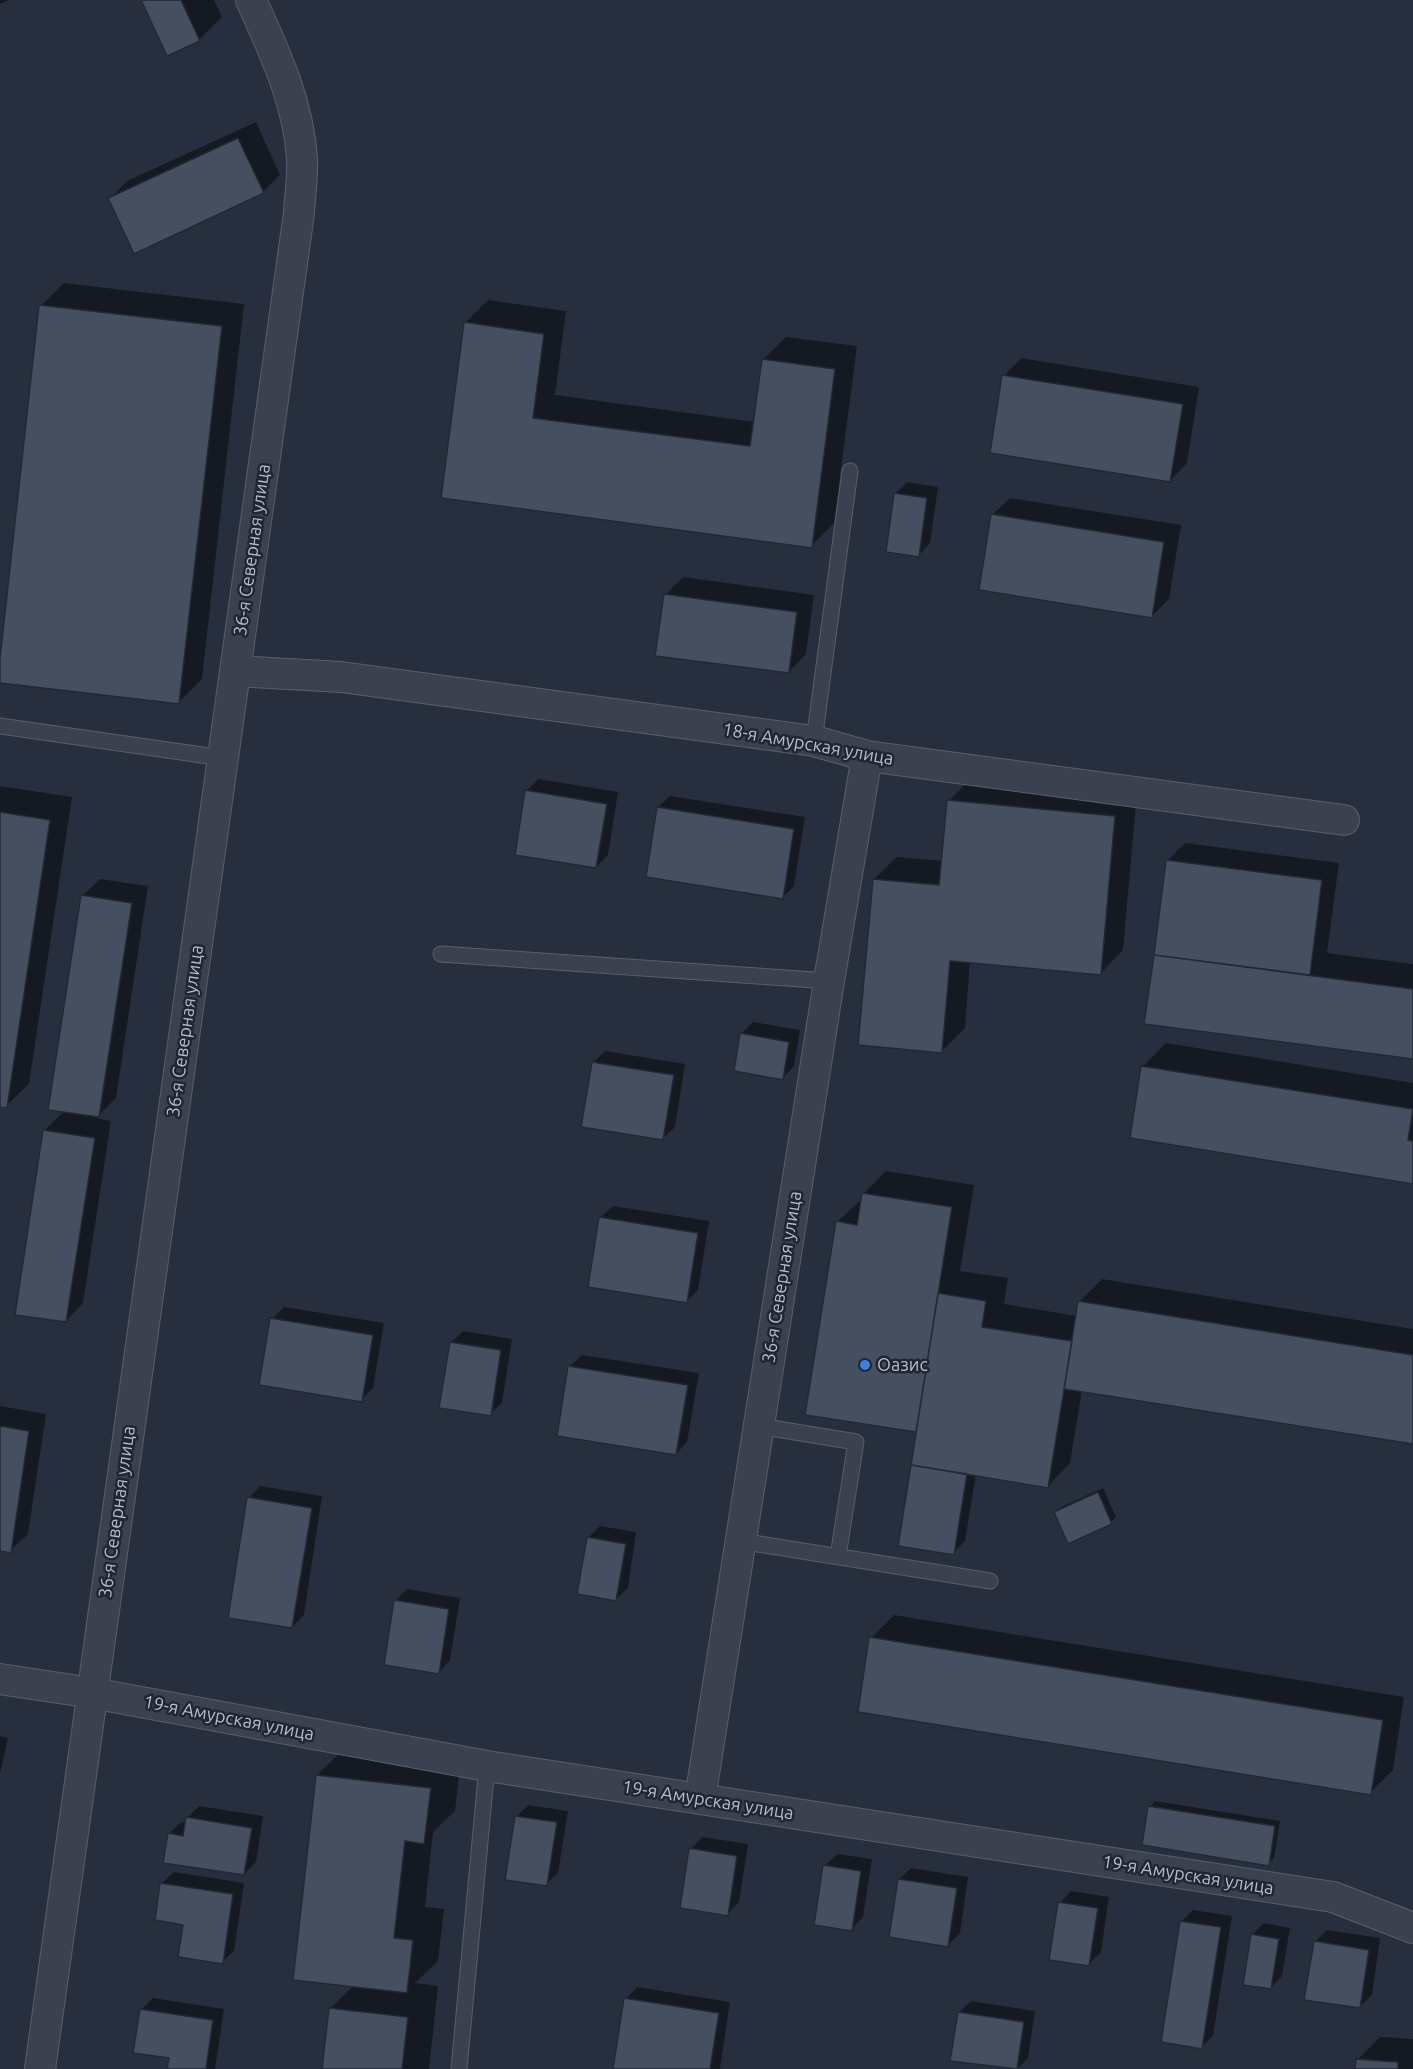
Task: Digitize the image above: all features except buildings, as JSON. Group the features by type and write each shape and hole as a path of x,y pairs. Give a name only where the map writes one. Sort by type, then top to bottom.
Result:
{"street":[{"name":"36-я Северная улица","path":"40,2069 299,213 302,159 295,108 275,54 251,0"},
{"name":"18-я Амурская улица","path":"235,671 341,677 814,741 867,756 1344,820"},
{"name":"36-я Северная улица","path":"700,1799 829,981 867,756"},
{"name":"19-я Амурская улица","path":"0,1679 92,1693 487,1766 1333,1897 1413,1928"}],"lane":[{"path":"814,741 850,471"},
{"path":"0,726 223,758"},
{"path":"441,954 829,981"},
{"path":"759,1426 856,1442 838,1557"},
{"path":"741,1541 990,1581"},
{"path":"459,2069 487,1766"}],"place":[{"name":"Оазис","path":"865,1365"}]}
